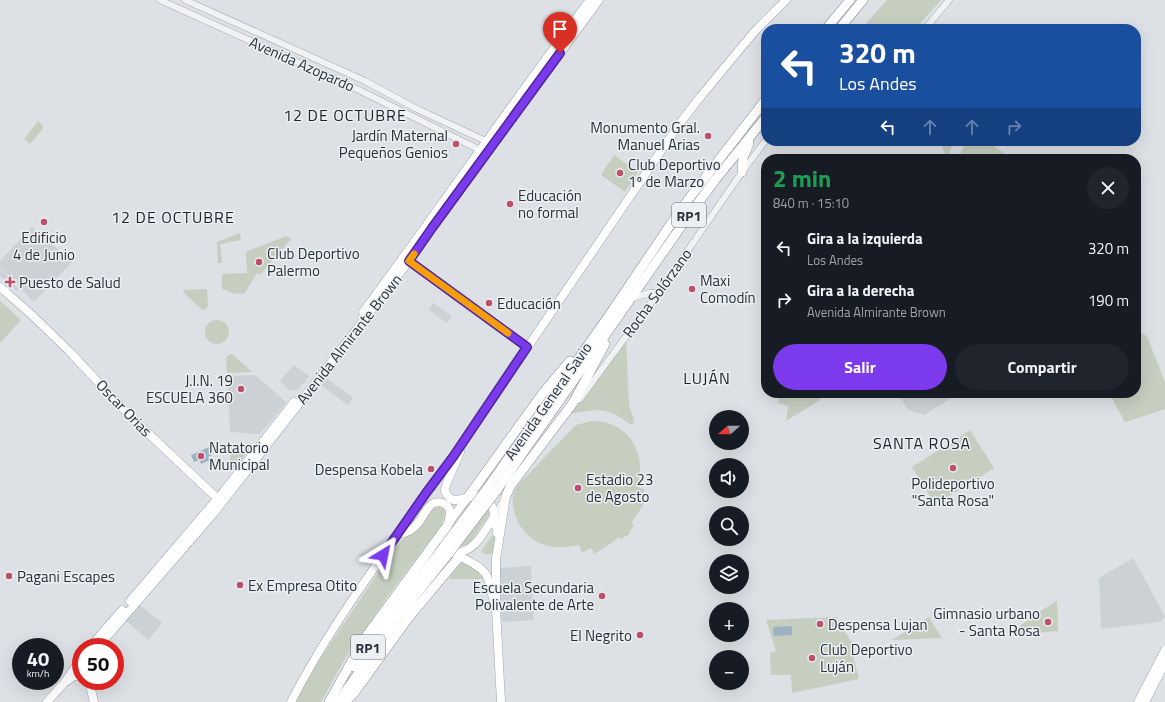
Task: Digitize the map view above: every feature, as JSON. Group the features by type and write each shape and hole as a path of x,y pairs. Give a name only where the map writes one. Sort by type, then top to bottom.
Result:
{"highway":[{"path":"831,24 850,0"},
{"path":"843,24 864,0"},
{"name":"Avenida General Savio","path":"329,702 411,595 489,486 522,447 614,316 681,209 761,105"},
{"name":"Avenida General Savio","path":"614,316 632,298 704,194 761,123"},
{"path":"742,172 744,152 758,126"},
{"path":"506,496 511,485 573,402 599,357 614,316"},
{"path":"468,497 543,393 614,316"},
{"path":"329,702 365,638 448,526"},
{"path":"345,702 354,693 409,617 460,553"},
{"name":"Avenida General Savio","path":"338,702 411,595"}],"main road":[{"name":"Avenida Almirante Brown","path":"490,143 590,0"},
{"name":"Avenida Almirante Brown","path":"105,638 264,445 406,259 483,151 599,0"},
{"path":"762,24 786,0"},
{"path":"291,702 312,662 357,593 426,493 453,457 684,118 761,25"},
{"path":"406,259 527,347"},
{"name":"Oscar Orias","path":"0,287 68,350 133,419 218,501"},
{"path":"467,435 445,488 446,494 452,499 460,500 481,495 486,498 492,506 497,544"},
{"path":"501,702 496,609 496,559 497,544 506,496"},
{"path":"448,526 468,497"},
{"name":"Avenida Almirante Brown","path":"98,638 218,501"},
{"path":"398,534 409,531 417,525 430,505 436,502 443,503 449,508 450,514 444,544 448,550 460,553 474,563 486,575 496,609"},
{"path":"460,553 473,547 494,516"},
{"path":"1138,702 1165,650"},
{"path":"1145,702 1165,663"},
{"path":"64,683 72,674"},
{"path":"64,683 72,677"},
{"path":"46,702 57,690"},
{"path":"91,690 94,702"}],"street":[{"name":"Avenida Azopardo","path":"160,0 359,90 483,151"},
{"name":"Avenida Azopardo","path":"185,0 365,81 414,108 490,143"},
{"path":"929,24 949,0"},
{"name":"Rocha Solórzano","path":"573,402 580,399 658,293 762,146"},
{"path":"632,298 649,293 658,293"},
{"path":"494,516 506,496"}],"shaded area":[{"path":"32,227 72,262 34,302 0,267 0,261"},
{"name":"Puesto de Salud","path":"0,268 19,289 17,291 0,276"},
{"path":"433,303 452,316 447,323 429,310"},
{"path":"294,365 309,376 298,390 289,390 280,381"},
{"path":"255,375 286,403 260,434 231,432 227,378 228,376"},
{"path":"326,378 353,398 348,405 321,385"},
{"path":"901,398 951,398 924,415 908,410"},
{"path":"1133,558 1165,616 1160,622 1101,629 1099,578"},
{"path":"531,566 534,620 502,622 499,568"},
{"path":"140,605 162,623 148,640 126,621"}],"green space":[{"path":"887,0 941,0 919,24 865,24"},
{"path":"38,121 44,127 30,144 24,139"},
{"path":"942,146 952,146 949,154 945,154"},
{"path":"963,146 994,146 1005,154 961,154"},
{"name":"Club Deportivo 1º de Marzo","path":"614,155 638,172 625,192 601,175"},
{"path":"240,233 241,240 220,244 222,263 218,263 217,242"},
{"name":"Club Deportivo Palermo","path":"286,236 291,239 261,274 257,273 245,293 236,294 222,289 222,274 247,273 246,252"},
{"path":"207,289 208,307 204,310 183,292 184,290"},
{"path":"0,301 21,320 0,343"},
{"path":"217,320 226,323 229,332 226,341 217,344 208,341 205,332 208,323"},
{"path":"1141,333 1147,336 1165,382 1165,409 1125,422 1112,398 1141,398"},
{"path":"626,339 629,405 634,419 633,424 630,424 614,414 601,410 569,414 585,398"},
{"path":"231,354 252,372 227,373 226,357"},
{"path":"779,398 819,398 820,400 786,421 788,406 778,403"},
{"name":"Estadio 23 de Agosto","path":"592,421 605,422 616,426 632,441 640,462 640,474 637,486 645,490 640,498 646,501 631,523 634,526 630,530 631,532 626,537 625,536 621,539 619,537 594,554 591,548 582,553 579,545 558,547 549,546 538,542 526,533 521,526 514,512 513,504 513,496 518,485 576,425"},
{"name":"Polideportivo \"Santa Rosa\"","path":"970,430 994,468 935,505 912,467"},
{"path":"231,444 252,446 233,471 231,469"},
{"path":"475,501 488,506 489,515 470,543 463,546 456,546 449,533 467,506"},
{"path":"438,505 444,509 445,516 440,527 390,593 346,657 321,702 295,702 316,665 394,549 405,537 414,532 433,507"},
{"path":"495,532 495,552 486,554 481,551"},
{"path":"464,562 470,564 484,576 484,579 449,579 457,567"},
{"path":"1057,601 1058,631 1017,635 1014,633 1015,630 1034,615"},
{"name":"Club Deportivo Luján","path":"836,617 854,646 852,651 859,679 792,693 791,675 771,675 770,653 776,651 766,620"},
{"path":"929,617 942,638 892,640"}],"water":[{"name":"Natatorio Municipal","path":"209,447 212,455 208,457 210,460 201,464 199,460 194,462 191,455"},
{"path":"792,626 792,635 774,636 773,627"}],"slow traffic":[{"path":"414,254 409,261 508,333"}],"place":[{"name":"Monumento Gral. Manuel Arias","path":"708,136"},
{"name":"Jardín Maternal Pequeños Genios","path":"456,144"},
{"name":"Club Deportivo 1º de Marzo","path":"620,173"},
{"name":"Educación no formal","path":"510,204"},
{"name":"Edificio 4 de Junio","path":"44,222"},
{"name":"Club Deportivo Palermo","path":"259,262"},
{"name":"Puesto de Salud","path":"10,282"},
{"name":"Maxi Comodín","path":"692,289"},
{"name":"Educación","path":"489,303"},
{"name":"J.I.N. 19 ESCUELA 360","path":"241,389"},
{"name":"Natatorio Municipal","path":"201,456"},
{"name":"Polideportivo \"Santa Rosa\"","path":"953,468"},
{"name":"Despensa Kobela","path":"431,469"},
{"name":"Estadio 23 de Agosto","path":"578,488"},
{"name":"Pagani Escapes","path":"9,576"},
{"name":"Ex Empresa Otito","path":"240,585"},
{"name":"Escuela Secundaria Polivalente de Arte","path":"602,596"},
{"name":"Gimnasio urbano - Santa Rosa","path":"1048,622"},
{"name":"Despensa Lujan","path":"820,624"},
{"name":"El Negrito","path":"640,635"},
{"name":"Club Deportivo Luján","path":"812,658"}],"district":[{"name":"12 DE OCTUBRE","path":"345,115"},
{"name":"12 DE OCTUBRE","path":"173,217"},
{"name":"LUJÁN","path":"707,378"},
{"name":"SANTA ROSA","path":"922,443"}],"route":[{"path":"383,555 453,457 527,347 409,261 560,53"}]}
